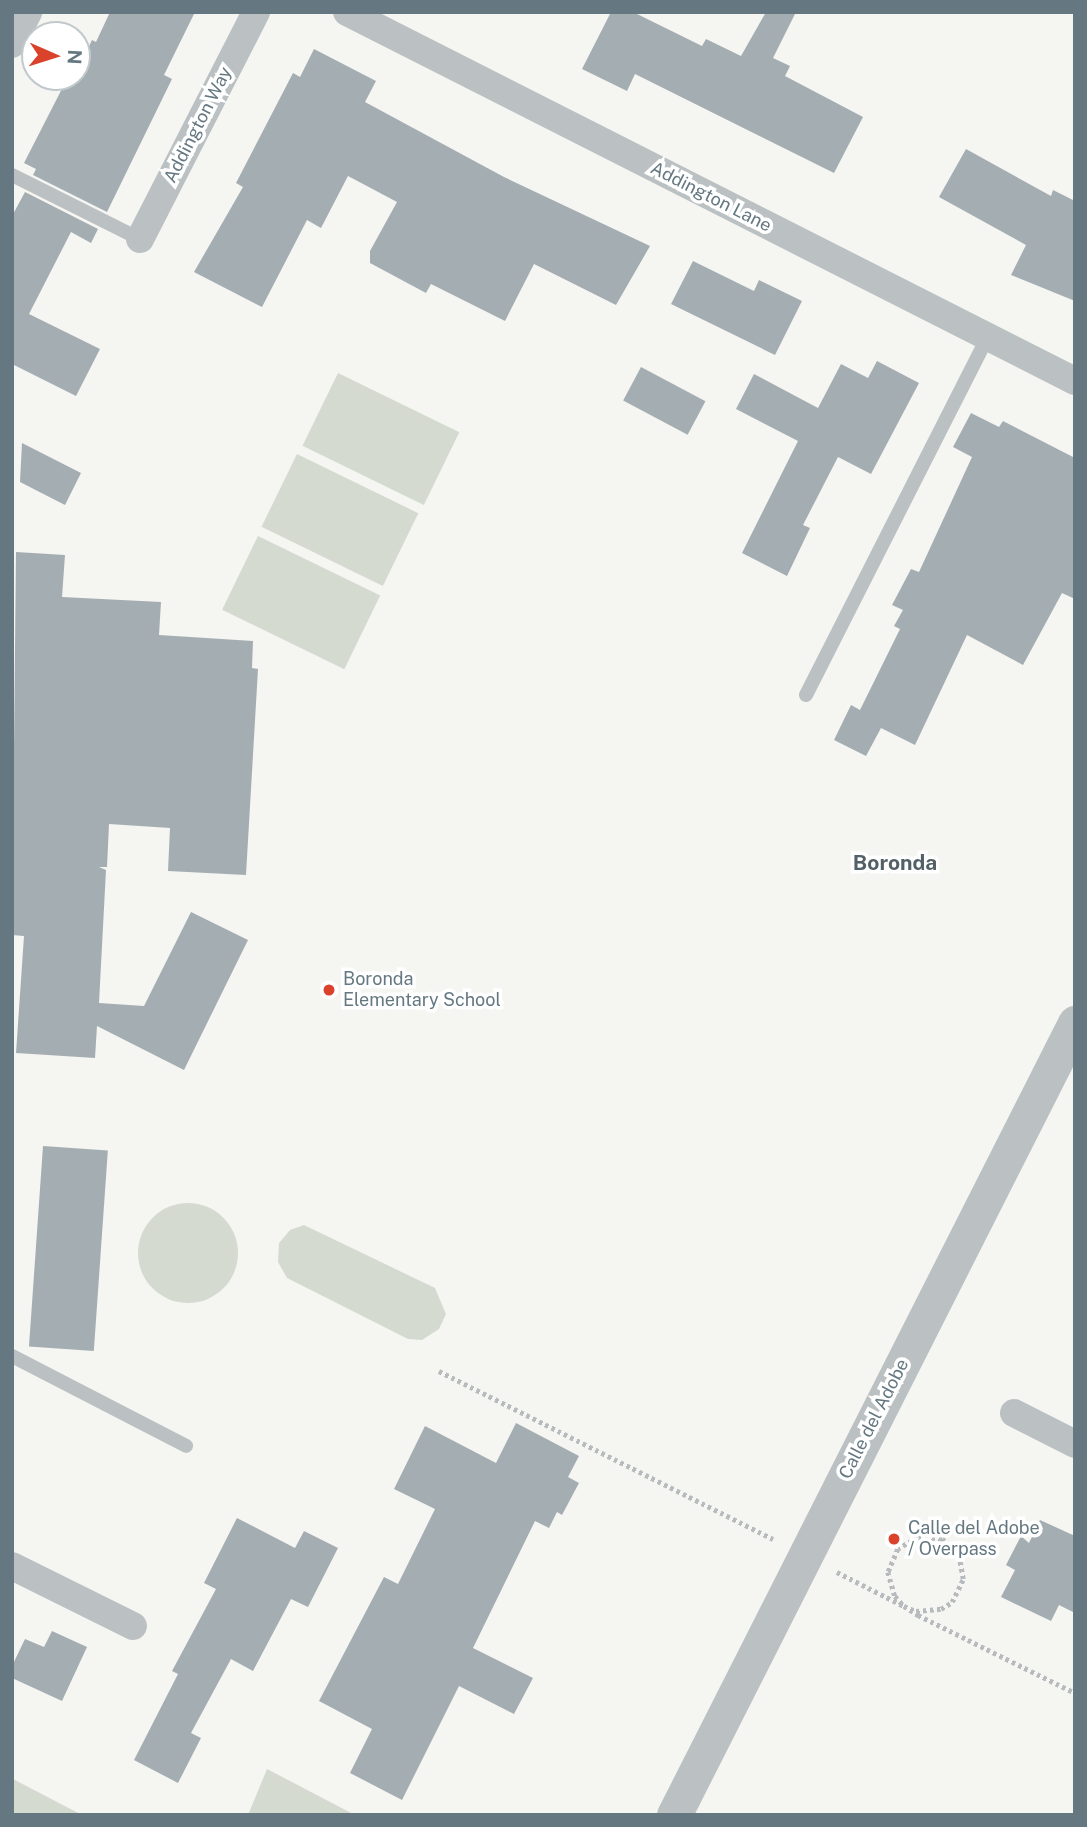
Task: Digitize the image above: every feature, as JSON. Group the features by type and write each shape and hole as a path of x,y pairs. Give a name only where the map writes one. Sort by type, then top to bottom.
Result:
{"street":[{"path":"12,44 28,12"},
{"name":"Addington Way","path":"140,239 256,12"},
{"name":"Addington Lane","path":"346,12 1075,381"},
{"name":"Calle del Adobe","path":"674,1815 1075,1023"},
{"path":"1014,1413 1075,1444"},
{"path":"12,1566 132,1626"}],"lane":[{"path":"12,175 140,239"},
{"path":"806,695 988,337"},
{"path":"12,1356 186,1446"}],"path":[{"path":"439,1371 783,1545"},
{"path":"930,1536 952,1546 963,1567 960,1592 952,1602 929,1612 904,1606 889,1585 888,1572 898,1549 907,1541 930,1536"},
{"path":"831,1569 1075,1692"}],"shaded area":[{"path":"338,373 459,432 424,505 302,446"},
{"path":"297,454 418,513 383,586 261,527"},
{"path":"258,536 380,596 344,669 222,610"},
{"path":"188,1203 207,1207 223,1218 234,1234 238,1253 234,1272 223,1288 207,1299 188,1303 169,1299 153,1288 142,1272 138,1253 142,1234 153,1218 169,1207"},
{"path":"304,1225 435,1288 446,1314 439,1329 422,1340 408,1339 287,1278 278,1262 279,1243 290,1230"},
{"path":"267,1769 355,1815 248,1815"},
{"path":"13,1779 82,1815 12,1815"}],"building":[{"path":"110,12 195,12 164,75 172,79 107,212 33,175 36,169 24,163 61,91 91,91 91,42 96,42"},
{"path":"611,12 633,12 702,46 706,39 741,56 766,12 796,12 773,58 790,66 785,76 863,117 834,173 635,74 627,91 582,69"},
{"path":"314,49 376,81 365,102 504,177 650,246 616,305 534,264 505,321 431,284 426,293 370,263 370,251 397,202 348,176 321,228 307,220 262,307 194,272 243,187 236,183 293,73 300,77"},
{"path":"966,149 1051,196 1053,190 1075,201 1075,301 1011,275 1026,245 939,197"},
{"path":"25,192 98,229 91,243 71,232 29,314 100,349 76,396 12,364 12,216"},
{"path":"693,261 754,291 759,280 802,301 775,355 671,304"},
{"path":"877,361 919,383 871,474 838,457 803,525 810,528 787,576 742,553 798,441 736,409 754,374 818,408 841,364 868,378"},
{"path":"641,367 705,401 688,435 623,401"},
{"path":"971,413 999,427 1003,421 1075,458 1075,599 1062,593 1023,665 967,635 915,745 881,728 866,756 834,740 851,705 860,710 900,629 894,626 903,610 892,605 911,569 919,572 972,457 953,447"},
{"path":"22,443 81,473 65,505 20,482"},
{"path":"16,552 65,555 62,597 161,602 159,635 253,641 252,668 258,669 246,875 168,871 170,828 109,824 107,867 99,867 106,870 99,1003 144,1006 191,912 248,940 184,1070 97,1026 95,1058 16,1053 24,936 12,935"},
{"path":"43,1146 108,1151 94,1351 29,1347"},
{"path":"516,1423 579,1456 568,1477 579,1483 562,1515 557,1512 549,1528 535,1521 473,1648 533,1678 514,1714 459,1686 402,1800 350,1773 372,1729 319,1701 384,1577 398,1584 435,1509 394,1489 425,1426 496,1463"},
{"path":"237,1518 295,1548 304,1531 338,1548 308,1607 291,1599 253,1671 231,1659 191,1733 201,1738 178,1783 134,1760 178,1674 172,1671 216,1589 204,1583"},
{"path":"1040,1520 1075,1536 1075,1613 1059,1605 1051,1621 1001,1597 1015,1570 1006,1565 1021,1536 1029,1543"},
{"path":"52,1631 87,1647 62,1701 12,1678 12,1666 25,1639 44,1647"}],"place":[{"name":"Boronda Elementary School","path":"329,990"},
{"name":"Calle del Adobe / Overpass","path":"894,1539"}],"district":[{"name":"Boronda","path":"895,863"}]}
